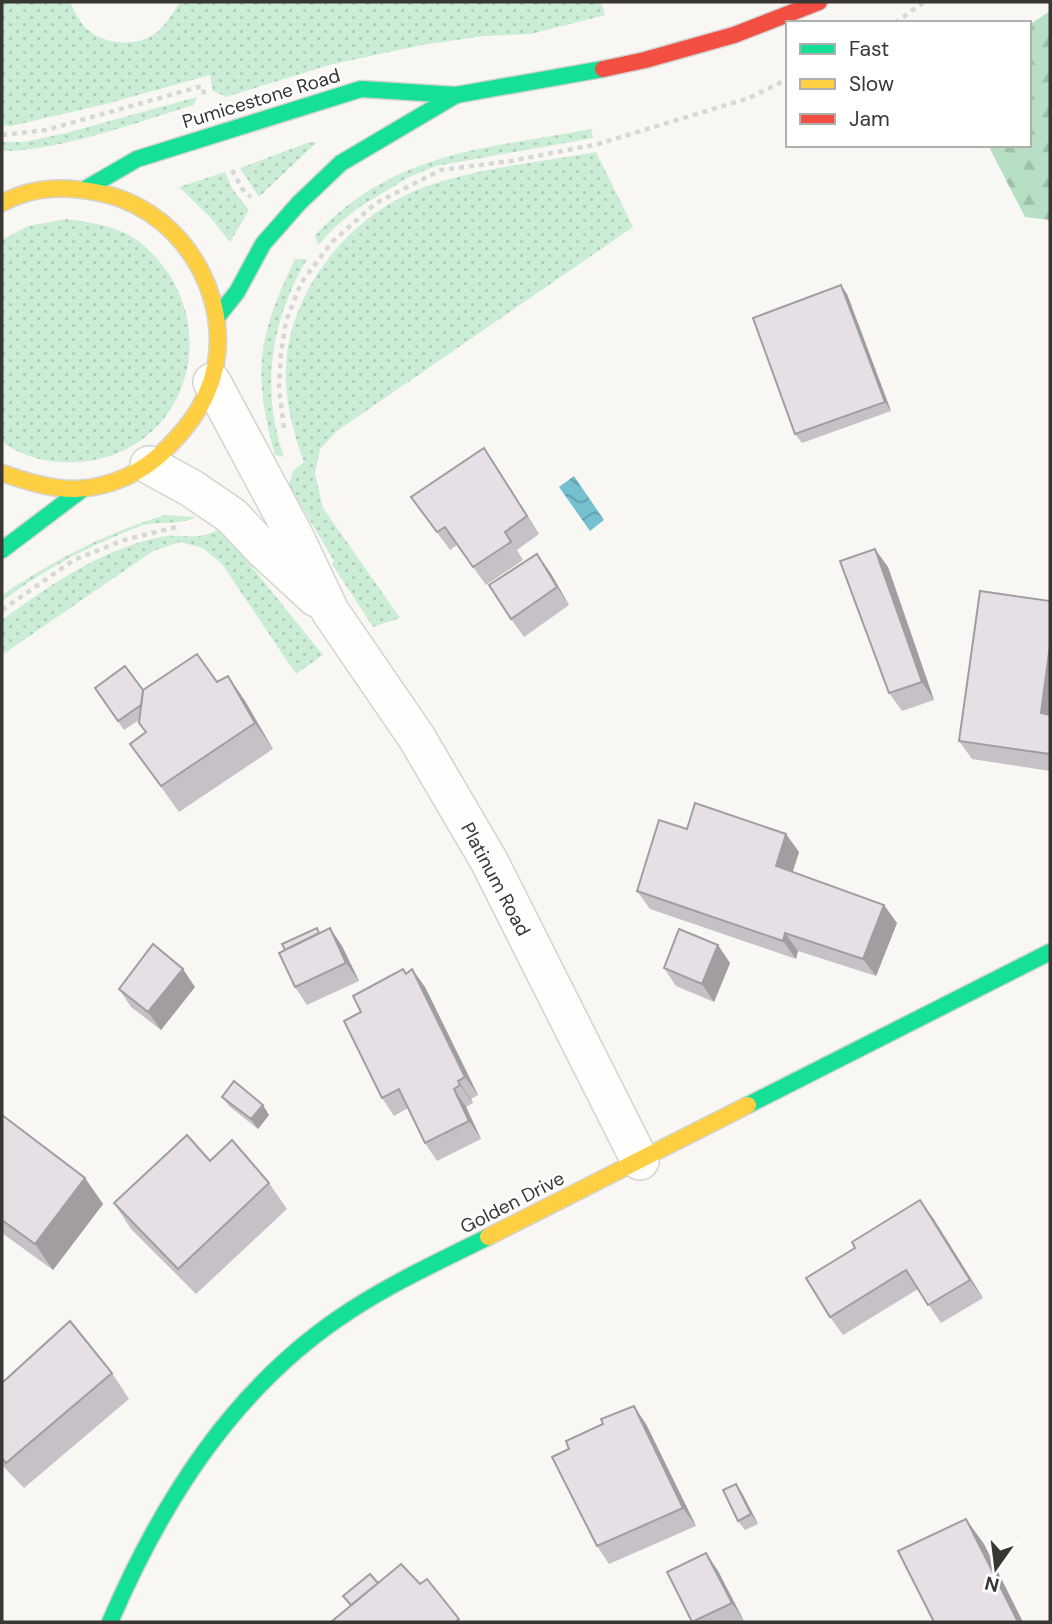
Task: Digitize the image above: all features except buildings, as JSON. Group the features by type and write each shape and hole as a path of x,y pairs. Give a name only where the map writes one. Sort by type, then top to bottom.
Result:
{"main road":[{"name":"Pumicestone Road","path":"87,188 136,159 361,89 456,95 544,81 645,60 734,35 818,2"},
{"name":"Pumicestone Road","path":"218,316 237,292 263,244 299,203 341,163 456,95"},
{"path":"2,473 41,486 83,488 117,480 149,465 177,443 198,415 212,382 219,349 218,316 203,269 174,230 134,202 87,188 47,188 4,199"},
{"path":"2,550 83,488"},
{"name":"Golden Drive","path":"110,1622 153,1530 190,1470 236,1410 285,1359 349,1311 428,1267 1050,953"}],"street":[{"name":"Platinum Road","path":"212,382 293,533 330,611 417,738 489,861 640,1161"},
{"name":"Platinum Road","path":"149,465 191,488 228,513 330,611"}],"path":[{"path":"898,21 925,2"},
{"path":"286,435 282,424 279,388 286,321 301,283 320,257 332,242 376,203 441,170 511,161 598,145 749,98 786,80"},
{"path":"2,610 74,560 124,540 178,526 199,528 228,513"}],"green space":[{"path":"2,2 70,2 88,30 104,39 122,42 140,41 156,33 180,2 601,2 605,15 531,34 484,36 422,45 333,64 226,97 213,91 210,75 106,104 11,126 2,125"},
{"path":"1050,11 1050,220 1025,217 989,147 1031,147 1031,24"},
{"path":"197,97 194,105 73,141 2,151 2,142 24,142 66,133"},
{"path":"591,129 593,138 436,166 409,177 358,208 318,245 315,235 346,207 377,186 410,170 477,149"},
{"path":"317,142 259,197 240,168 307,143"},
{"path":"596,152 633,227 337,431 320,449 315,473 323,508 400,618 373,627 332,564 334,561 289,485 293,471 304,462 288,406 286,362 295,320 306,294 338,246 382,209 407,195 433,184 473,173"},
{"path":"225,172 233,190 249,210 230,242 211,218 179,187"},
{"path":"67,219 116,229 142,244 169,274 184,307 190,343 185,377 171,408 148,435 117,453 78,462 48,461 29,456 2,442 2,240 28,226"},
{"path":"295,259 307,259 285,306 273,355 271,380 272,406 284,457 275,455 268,426 261,377 262,355 273,310"},
{"path":"165,515 196,517 184,521 144,525 125,532 56,566 2,601 2,595 60,559 121,530"},
{"path":"219,530 323,655 296,674 222,564 203,548 180,542 153,551 2,655 2,620 77,570 138,543 165,536 200,536"}],"water":[{"path":"574,476 604,520 590,531 559,487"}],"traffic: fast":[{"path":"87,188 137,159 361,89 456,95 603,69"},
{"path":"218,316 237,292 263,244 299,203 341,163 456,95"},
{"path":"2,550 84,488"},
{"path":"748,1105 1050,952"},
{"path":"110,1622 131,1576 179,1489 238,1409 272,1373 310,1340 351,1310 488,1237"}],"traffic: slow":[{"path":"2,203 40,190 65,189 105,194 135,205 162,222 184,245 201,272 213,301 218,332 216,364 206,395 180,435 149,464 114,482 75,489 47,486 2,473"},
{"path":"488,1237 748,1105"}],"traffic: jam":[{"path":"603,69 734,35 819,2"}]}
